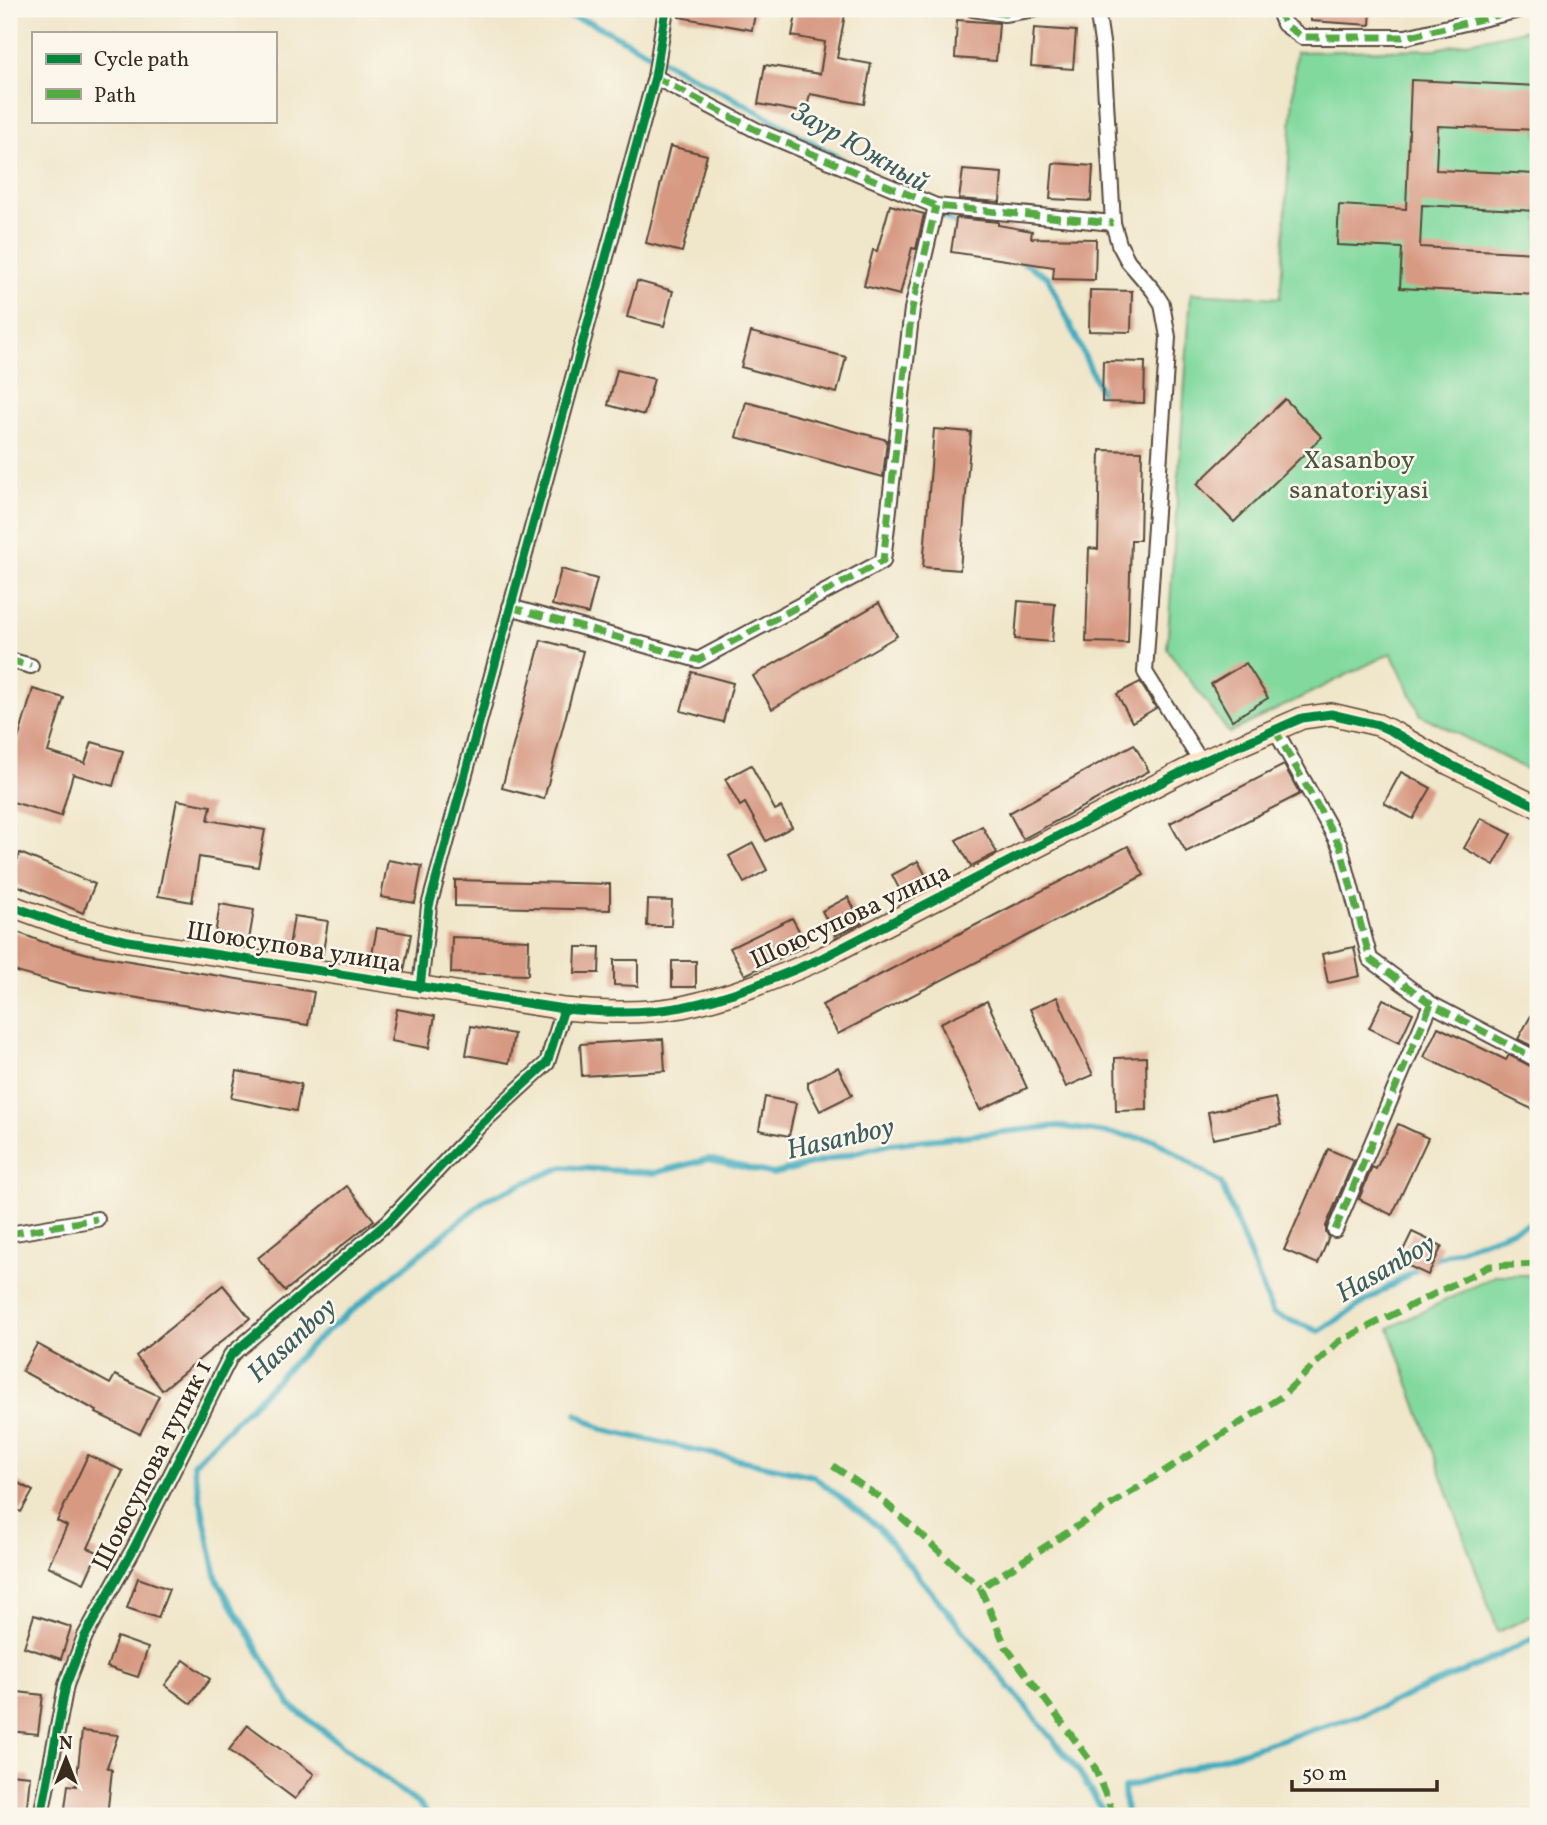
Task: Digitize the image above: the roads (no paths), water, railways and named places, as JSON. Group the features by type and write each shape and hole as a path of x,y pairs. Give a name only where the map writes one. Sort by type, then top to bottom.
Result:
{"street":[{"path":"420,988 429,906 655,77 666,9"},
{"path":"973,9 1004,15 1036,9"},
{"path":"1097,9 1103,49 1112,223 1128,261 1162,304 1168,337 1145,672 1201,762"},
{"path":"1278,9 1284,24 1302,37 1406,37 1524,9"},
{"path":"655,77 756,130 936,206 1112,223"},
{"path":"510,607 698,660 883,561 912,309 936,206"},
{"path":"9,660 31,666"},
{"name":"Шоюсупова улица","path":"9,905 67,926 129,941 564,1009 620,1012 681,1007 711,1000 820,959 1201,762 1302,718 1331,713 1362,720 1393,732 1449,764 1538,807"},
{"path":"1274,728 1340,846 1370,959 1431,1004 1538,1060"},
{"path":"1335,1230 1431,1004"},
{"name":"Шоюсупова тупик 1","path":"41,1816 66,1685 85,1636 134,1548 231,1354 389,1221 480,1125 547,1063 564,1009"},
{"path":"9,1234 97,1219"}],"waterway":[{"name":"Заур Южный","path":"534,9 590,22 845,161"},
{"name":"Заур Южный","path":"934,211 961,227"},
{"name":"Заур Южный","path":"1019,260 1048,277 1101,392"},
{"name":"Hasanboy","path":"429,1816 422,1807 291,1706 217,1580 193,1464 313,1343 486,1199 563,1167 654,1173 709,1159 773,1174 889,1144 1058,1126 1155,1140 1221,1183 1273,1314 1319,1331 1422,1266"},
{"name":"Hasanboy","path":"1432,1260 1528,1224 1538,1226"},
{"path":"577,1414 604,1430 813,1476 877,1526 1077,1769 1106,1816"},
{"path":"1126,1816 1124,1788 1364,1714 1483,1663 1538,1636"}],"park label":[{"name":"Xasanboy sanatoriyasi","path":"1359,474"}]}
